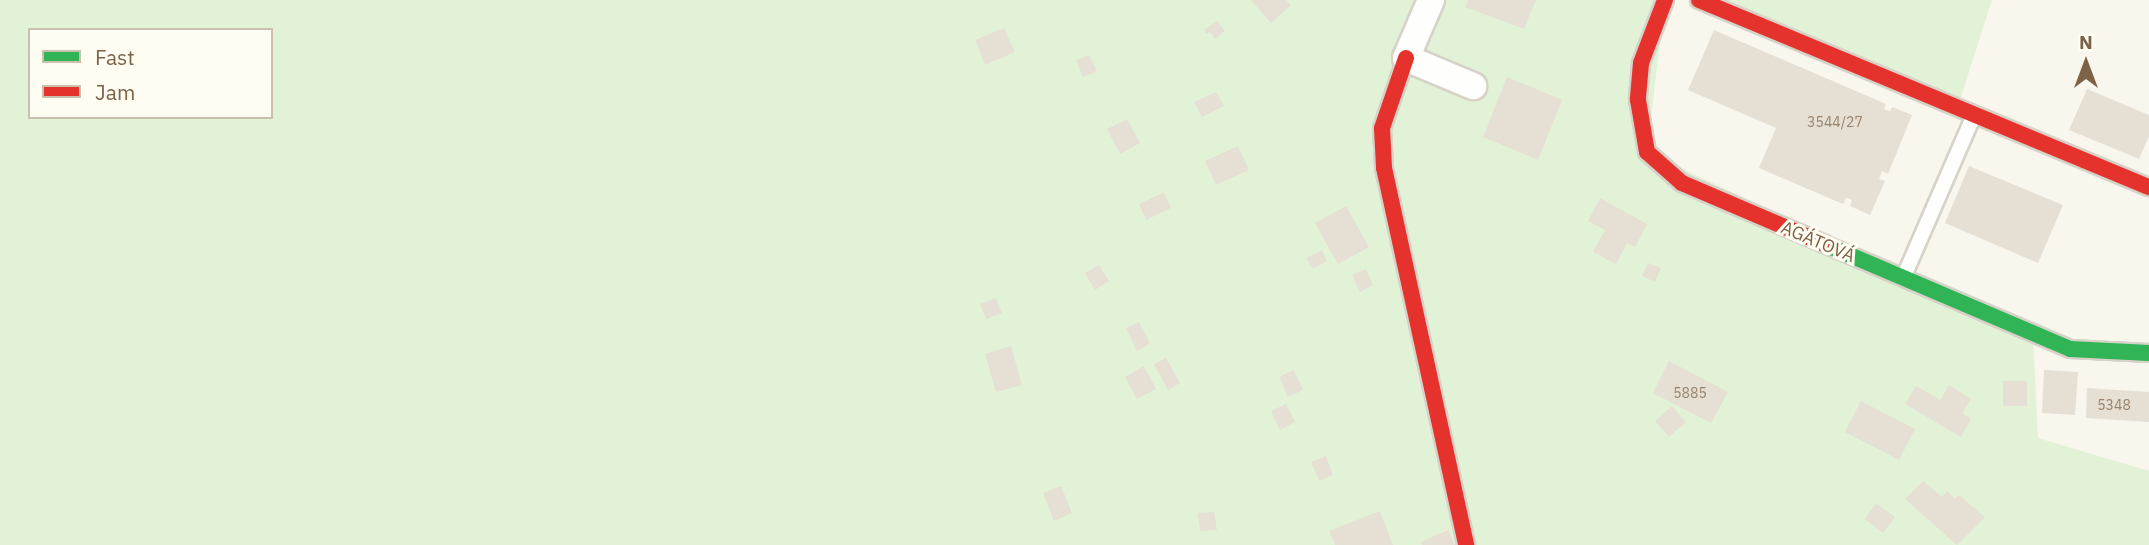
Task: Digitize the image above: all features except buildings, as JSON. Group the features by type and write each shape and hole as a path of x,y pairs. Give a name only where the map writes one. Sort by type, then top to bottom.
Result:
{"street":[{"path":"1431,0 1406,58 1382,128 1384,168 1466,545"},
{"name":"AGÁTOVÁ","path":"1665,0 1641,63 1638,100 1647,152 1682,183 2070,349 2149,353"},
{"path":"1699,0 2149,187"},
{"path":"1406,58 1474,86"}],"lane":[{"path":"1903,278 1975,114"}],"green space":[{"path":"0,0 1665,0 1647,152 2033,334 2038,438 2149,471 2149,545 0,545"},
{"path":"1699,0 1992,0 1958,106"}],"traffic: fast":[{"path":"1824,244 2070,349 2149,353"}],"traffic: jam":[{"path":"1665,0 1641,63 1638,100 1647,152 1682,183 1824,244"},
{"path":"1699,0 2149,187"},
{"path":"1406,58 1382,128 1384,168 1466,545"}]}
